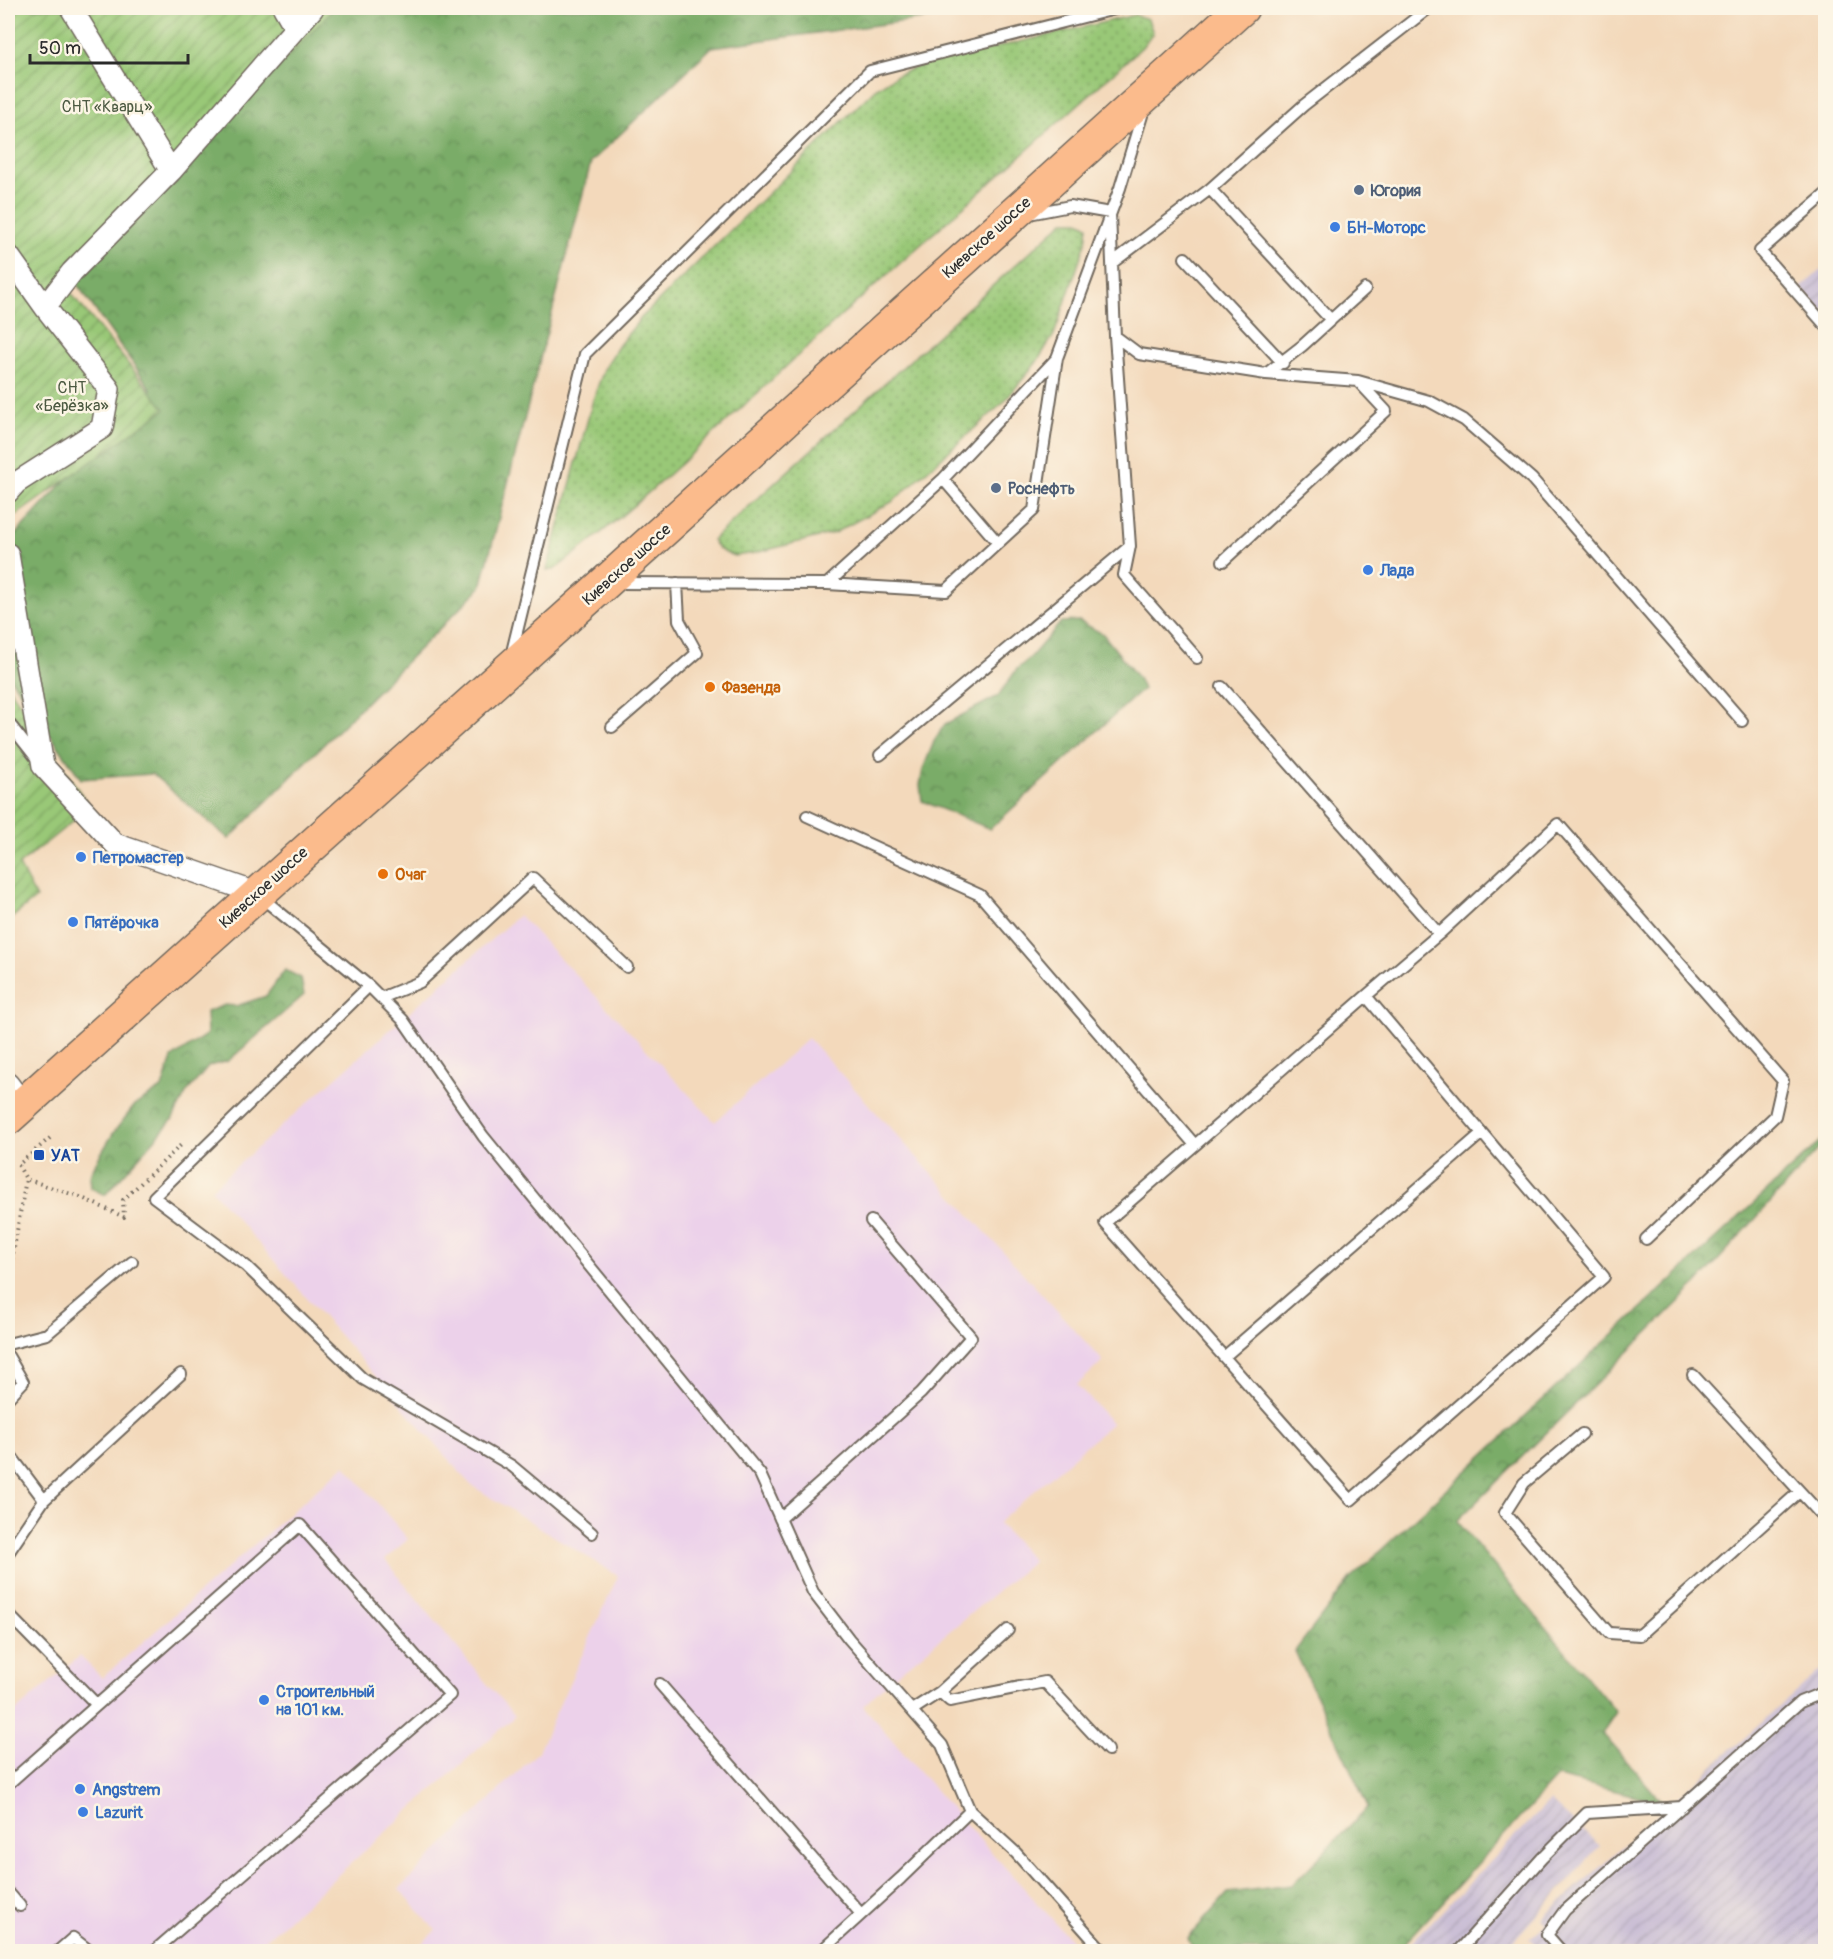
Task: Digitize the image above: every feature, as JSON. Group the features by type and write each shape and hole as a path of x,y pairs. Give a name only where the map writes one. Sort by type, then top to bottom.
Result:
{"highway":[{"name":"Киевское шоссе","path":"13,1102 256,893 605,583 1242,8"}],"street":[{"path":"71,8 171,171"},
{"path":"284,8 295,27"},
{"path":"45,307 72,272 171,171 313,8"},
{"path":"8,255 109,389 102,428 16,483 8,492"},
{"path":"8,554 43,766 115,844 256,893"}],"lane":[{"path":"508,668 585,354 870,71 1119,8"},
{"path":"1112,263 1210,189 1304,105 1429,8"},
{"path":"605,583 827,584 946,591 1034,510 1058,358 1120,188 1149,91"},
{"path":"1210,189 1331,320"},
{"path":"1826,194 1760,251 1826,326"},
{"path":"1008,218 1070,206 1110,213"},
{"path":"1110,213 1115,336 1130,546 1125,575 1197,658"},
{"path":"1185,258 1283,363"},
{"path":"1266,374 1283,363 1365,289"},
{"path":"1115,336 1139,354 1266,374 1358,381 1429,401 1464,420 1532,479 1742,721"},
{"path":"827,584 943,479 1058,358"},
{"path":"1223,561 1386,411 1358,381"},
{"path":"943,479 998,543"},
{"path":"880,755 1130,546"},
{"path":"612,727 697,653 679,620 677,583"},
{"path":"1222,687 1439,934"},
{"path":"8,722 43,766"},
{"path":"807,816 980,895 1195,1145"},
{"path":"1365,996 1604,1277 1351,1500 1105,1223 1365,996 1439,934 1558,824 1783,1081 1774,1116 1646,1239"},
{"path":"381,998 420,982 533,878 627,967"},
{"path":"256,893 369,986 403,1020 483,1136 760,1474 813,1592 849,1639 942,1745 970,1810 1016,1853 1104,1952"},
{"path":"369,986 154,1197 246,1266 363,1379 512,1466 592,1533"},
{"path":"1224,1357 1482,1133"},
{"path":"780,1520 921,1393 972,1337 871,1221"},
{"path":"8,1344 47,1334 132,1262"},
{"path":"8,1356 23,1382 8,1398"},
{"path":"8,1553 44,1500 181,1374"},
{"path":"1693,1375 1826,1520"},
{"path":"1582,1434 1524,1484 1505,1513 1609,1633 1640,1635 1799,1492"},
{"path":"8,1452 44,1500"},
{"path":"8,1784 300,1525 450,1695 153,1952"},
{"path":"8,1614 97,1705"},
{"path":"912,1710 940,1692 1008,1630"},
{"path":"940,1692 950,1701 1045,1682 1108,1750"},
{"path":"660,1684 861,1914"},
{"path":"1561,1951 1547,1935 1565,1910 1800,1702 1822,1693 1826,1695"},
{"path":"1458,1952 1542,1858 1587,1813 1682,1807"},
{"path":"820,1952 970,1810"},
{"path":"8,1892 20,1906"},
{"path":"57,1952 73,1938 91,1952"}],"path":[{"path":"26,1179 80,1197 124,1217 123,1200 190,1137"},
{"path":"8,1283 26,1179 18,1165 50,1138"}],"shaded area":[{"path":"1825,266 1825,315 1801,288"},
{"path":"519,915 715,1122 808,1038 1103,1361 1077,1385 1112,1423 998,1523 1034,1561 888,1682 863,1706 942,1798 1081,1951 414,1951 436,1930 399,1889 538,1752 618,1576 471,1485 211,1189"},
{"name":"Строительный на 101 км.","path":"345,1465 408,1539 385,1560 515,1716 252,1952 239,1951 225,1942 214,1952 8,1951 8,1718 80,1656 102,1678"},
{"path":"1825,1666 1825,1951 1541,1952 1530,1939 1546,1925 1542,1919"},
{"path":"1550,1801 1600,1846 1505,1951 1402,1952"}],"green space":[{"name":"СНТ «Кварц»","path":"8,8 334,8 69,291 165,409 8,521"},
{"path":"326,8 1005,8 712,47 591,162 481,587 229,839 152,774 81,779 8,675 8,542 151,389 74,280"},
{"path":"1135,15 1148,19 1153,33 1142,47 625,513 554,570 547,570 593,400 604,369 619,345 641,318 875,89 897,75 925,64"},
{"path":"1064,221 1079,221 1088,226 1086,242 1054,335 1036,363 1003,403 892,502 834,533 734,556 717,547 712,540"},
{"path":"1079,621 1103,634 1138,678 1143,689 990,829 922,801 920,785 923,769 935,739 945,724 998,696 1017,669 1030,658 1061,622"},
{"path":"8,686 90,807 19,865 36,898 8,921"},
{"path":"285,970 301,978 304,995 228,1061 209,1066 187,1092 172,1120 105,1195 91,1188 90,1176 114,1132 135,1105 162,1088 172,1058 207,1034 206,1012 225,1005 236,1006 266,996"},
{"path":"1825,1137 1825,1142 1692,1289 1457,1521 1616,1712 1602,1733 1662,1802 1557,1777 1398,1951 1194,1951 1188,1938 1228,1893 1292,1885 1368,1807 1295,1651 1350,1579"}],"place":[{"name":"Югория","path":"1359,190"},
{"name":"БН-Моторс","path":"1335,227"},
{"name":"Роснефть","path":"996,488"},
{"name":"Лада","path":"1368,570"},
{"name":"Фазенда","path":"710,687"},
{"name":"Петромастер","path":"81,857"},
{"name":"Очаг","path":"383,874"},
{"name":"Пятёрочка","path":"73,922"},
{"name":"УАТ","path":"39,1155"},
{"name":"Строительный на 101 км.","path":"264,1700"},
{"name":"Angstrem","path":"80,1789"},
{"name":"Lazurit","path":"83,1812"}],"park label":[{"name":"СНТ «Берёзка»","path":"72,396"}]}
